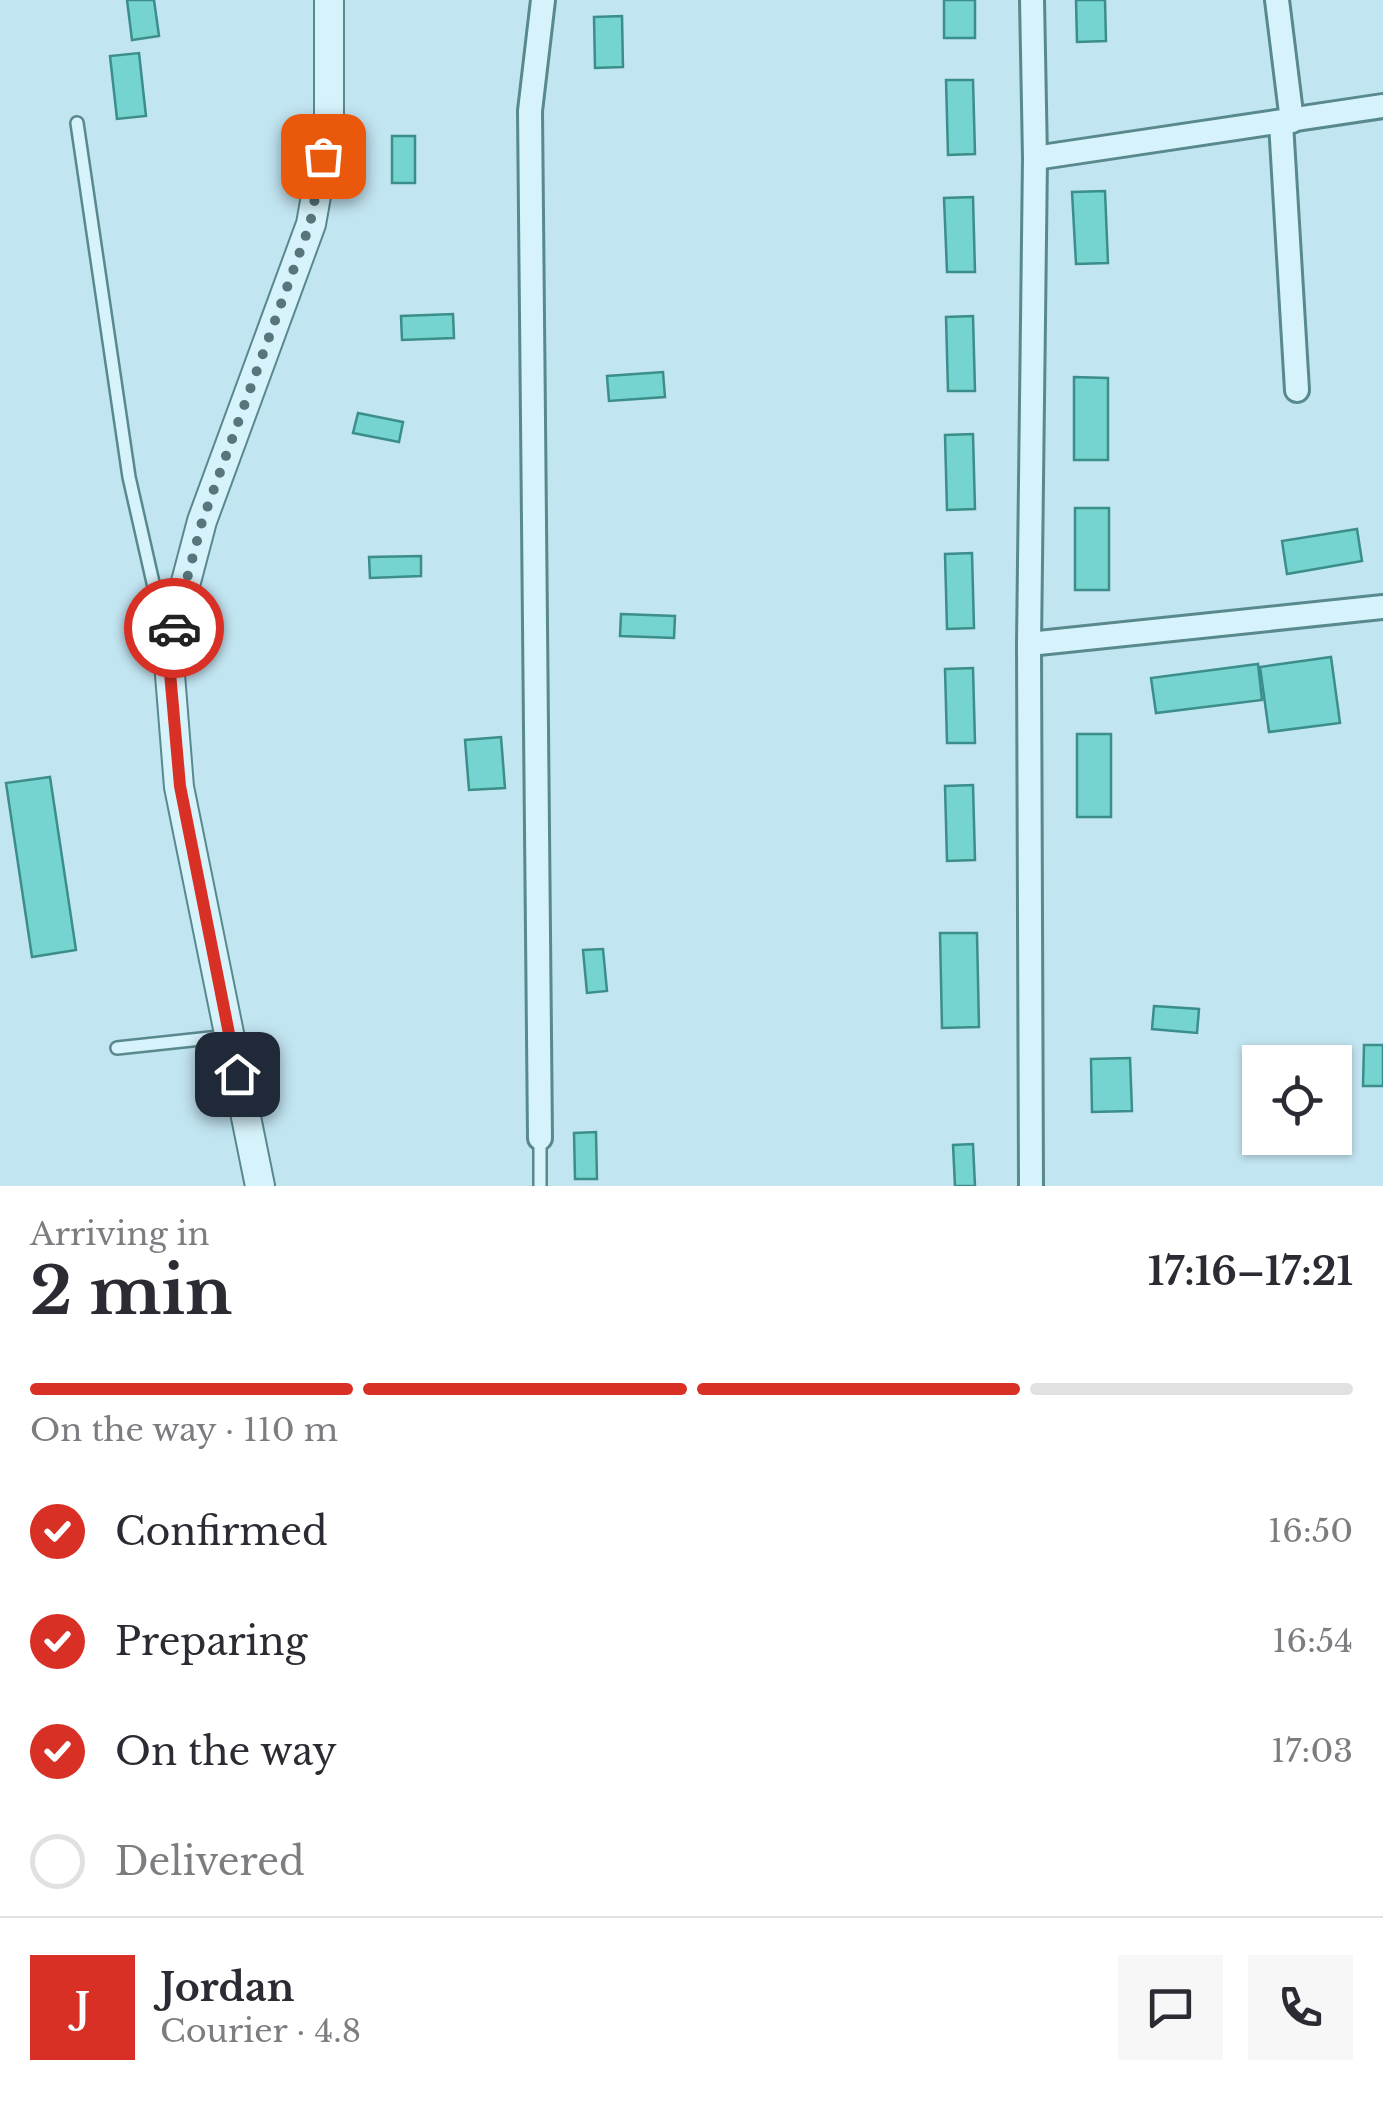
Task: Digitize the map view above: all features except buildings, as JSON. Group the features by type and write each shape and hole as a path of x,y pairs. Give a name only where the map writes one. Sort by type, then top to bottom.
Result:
{"street":[{"path":"260,1186 180,786 168,650 202,522 310,224 329,123 329,0"},
{"path":"540,1138 530,111 542,0"},
{"path":"1030,1186 1029,644 1036,158 1032,0"},
{"path":"1277,0 1287,122 1297,390"},
{"path":"1036,158 1383,106"},
{"path":"1029,644 1383,607"}],"lane":[{"path":"77,122 130,477 168,650"},
{"path":"116,1048 230,1036"},
{"path":"540,1138 540,1186"}],"way so far":[{"path":"174,628 202,522 310,224 323,156"}],"route":[{"path":"174,628 168,650 180,786 237,1074"}]}
